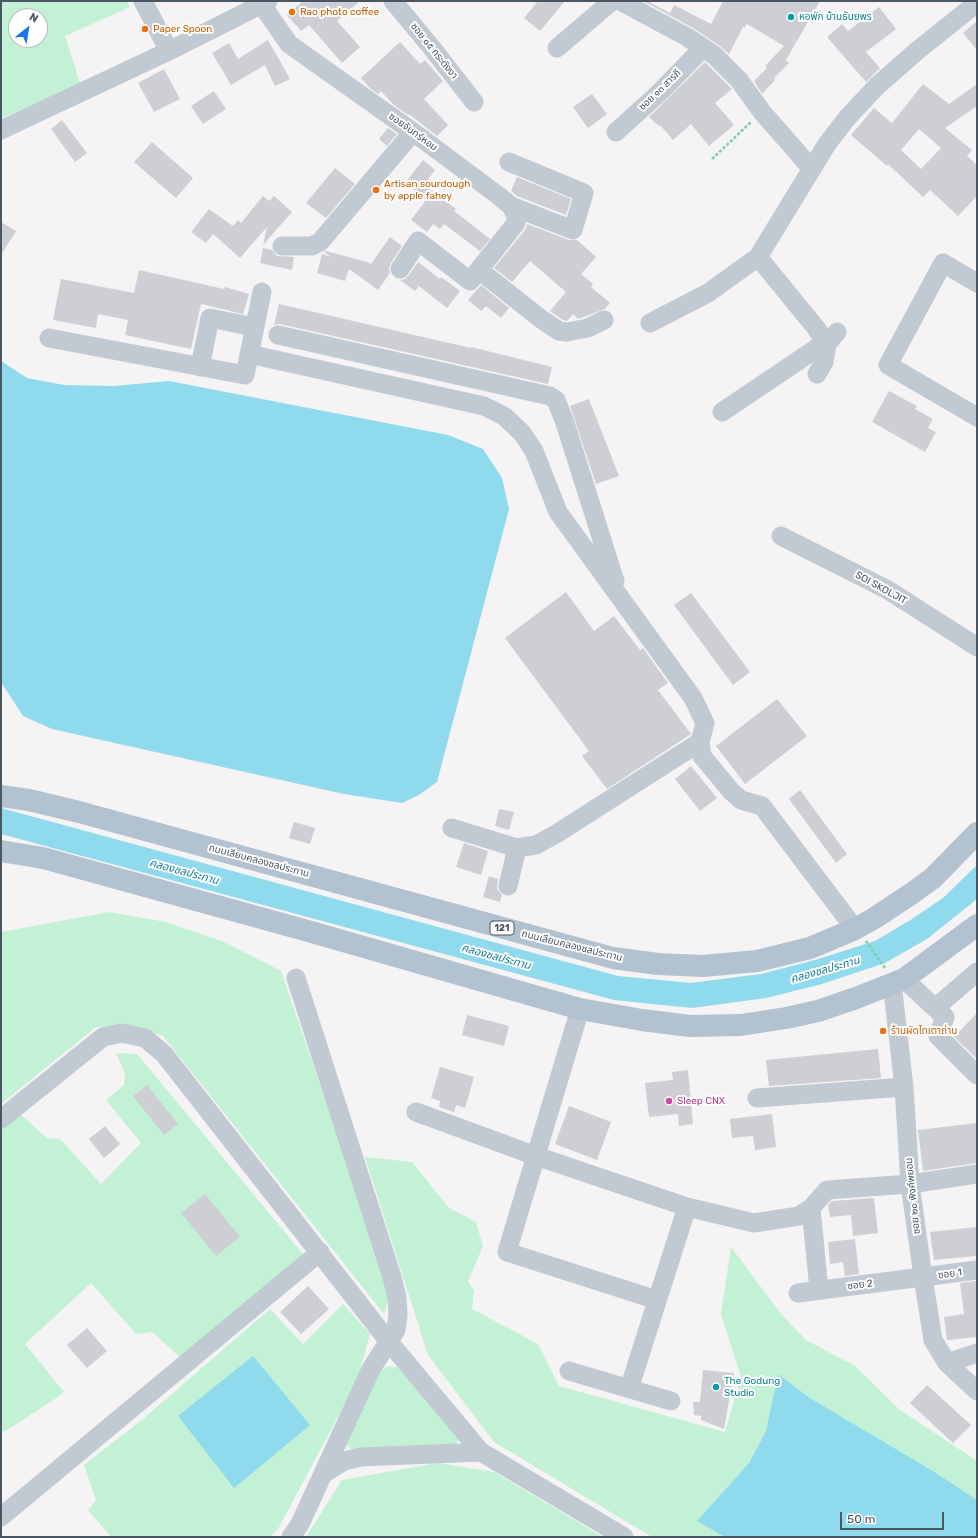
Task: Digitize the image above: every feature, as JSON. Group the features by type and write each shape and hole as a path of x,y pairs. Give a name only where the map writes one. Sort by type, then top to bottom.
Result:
{"main road":[{"name":"ถนนเลียบคลองชลประทาน","path":"1,796 29,800 87,814 613,958 658,964 703,966 757,961 861,935 890,908 933,878 977,833"},
{"path":"1,851 58,862 316,933 580,1009 642,1020 690,1026 741,1024 786,1018 818,1011 856,998 977,925"}],"street":[{"path":"143,1 169,51"},
{"name":"ซอย ๐๕ กระดังงา","path":"393,1 474,102"},
{"path":"558,48 612,1"},
{"path":"620,1 687,37 714,55 739,80 762,112 812,169"},
{"path":"1,130 169,51 265,3"},
{"name":"ซอยจันทร์หอม","path":"265,3 289,44 413,132 511,206 574,230 584,193 509,162"},
{"path":"650,323 708,293 758,257 827,144 847,118 876,86 918,50 974,11"},
{"name":"ซอย ๑๓ สารภี","path":"616,132 659,93 703,48"},
{"path":"282,246 312,246 320,242 413,132"},
{"path":"400,269 418,241 470,281 516,223 516,216 511,206"},
{"path":"758,257 816,328 832,338"},
{"path":"977,283 944,263 888,365 977,416"},
{"path":"479,270 541,319 559,331 567,332 588,328 604,320"},
{"path":"49,338 244,375 262,292"},
{"path":"200,366 210,318 254,327"},
{"path":"278,335 550,396 556,400 565,423 620,597"},
{"path":"817,374 824,362 832,338"},
{"path":"722,412 832,338"},
{"path":"249,354 484,406 504,416 522,432 534,452 558,512 693,698 700,710 705,723 700,742 702,756 731,791 741,800 762,806 861,935"},
{"name":"SOI SKOLJIT","path":"781,536 888,590 977,647"},
{"path":"452,828 517,848 536,845 556,834 700,742"},
{"path":"508,886 517,848"},
{"path":"935,1008 977,972"},
{"path":"894,975 945,1017 938,1036 977,1075"},
{"name":"ซอย ๒๐ พิงค์พยอม","path":"894,975 904,1087 910,1184 922,1277 933,1340 947,1363 977,1391"},
{"path":"291,1537 300,1524 325,1473 371,1369 396,1330 398,1315 392,1277 296,978"},
{"path":"580,1009 506,1252 657,1300"},
{"path":"1,1119 103,1037 122,1033 145,1038 164,1054 389,1342 481,1452 624,1537"},
{"path":"757,1098 904,1087"},
{"path":"416,1112 536,1156 688,1207 754,1223 799,1216 810,1208 828,1190 910,1184 977,1174"},
{"path":"629,1389 688,1207"},
{"path":"810,1208 819,1290"},
{"path":"1,1517 320,1252"},
{"name":"ซอย 1","path":"922,1277 977,1270"},
{"name":"ซอย 2","path":"798,1293 922,1277"},
{"path":"947,1363 977,1353"},
{"path":"569,1371 671,1401"},
{"path":"325,1473 344,1461 361,1457 481,1452"}],"path":[{"path":"712,159 762,112"},
{"path":"861,935 894,975"}],"green space":[{"path":"1,1 127,1 130,7 65,36 81,86 1,118"},
{"path":"109,912 166,922 224,942 281,971 391,1292 384,1314 163,1036 136,1027 96,1027 1,1104 1,932"},
{"path":"116,1053 137,1054 303,1254 181,1358 152,1332 136,1334 91,1283 25,1344 64,1392 4,1432 1,1429 1,1127 19,1113 47,1138 60,1139 101,1184 141,1143 106,1100 124,1085 125,1073"},
{"path":"365,1157 412,1162 449,1208 476,1222 483,1246 468,1281 474,1291 472,1309 538,1344 559,1386 725,1432 741,1377 721,1314 731,1247 781,1314 806,1340 855,1366 900,1410 977,1461 977,1500 933,1471 810,1398 778,1374 766,1431 749,1463 698,1521 725,1537 652,1537 494,1442 428,1355"},
{"path":"343,1304 370,1334 357,1381 278,1529 270,1537 111,1537 88,1510 96,1500 84,1465 143,1419 270,1309 303,1344"},
{"path":"388,1366 402,1368 459,1440 455,1445 356,1452 349,1448 347,1443 377,1373"},
{"path":"438,1463 494,1472 603,1537 306,1537 342,1480"}],"water":[{"path":"1,360 27,378 64,385 114,386 169,381 448,435 483,449 502,478 509,509 437,782 419,795 402,803 344,794 52,729 23,716 1,682"},
{"name":"คลองชลประทาน","path":"1,808 618,976 691,983 761,974 815,960 875,941 943,898 977,865 977,899 927,939 885,963 822,984 766,998 692,1008 614,1000 1,834"},
{"path":"253,1356 310,1425 234,1488 178,1416"},
{"path":"778,1374 810,1398 933,1471 977,1500 977,1537 725,1537 697,1521 749,1463 766,1431"}],"building":[{"path":"303,1 360,1 337,21 360,47 342,63 309,25 301,31 287,15"},
{"path":"538,1 565,1 540,31 524,18"},
{"path":"643,1 647,1 670,13 674,5 711,24 723,1 820,1 786,60 789,63 774,78 775,80 762,94 754,81 767,68 765,66 784,46 747,24 744,28 743,27 729,54 720,46 693,28"},
{"path":"879,7 896,29 866,52 880,68 866,82 827,37 842,24 848,31"},
{"path":"977,21 977,50 963,33"},
{"path":"268,40 290,79 275,86 265,65 231,85 212,53 229,43 238,59"},
{"path":"400,42 420,64 425,60 443,81 424,99 448,125 437,136 409,114 408,115 395,106 381,91 378,94 371,89 361,78"},
{"path":"705,62 732,89 715,103 734,125 709,146 691,124 673,140 660,125 659,126 649,117"},
{"path":"164,69 180,99 154,112 138,83"},
{"path":"923,84 949,104 977,84 977,106 945,128 972,150 967,156 977,165 977,196 958,216 930,190 923,197 888,164 887,166 851,135 874,108 892,123","holes":["919,129 941,148 921,169 901,150"]},
{"path":"214,91 226,109 203,124 191,106"},
{"path":"592,94 607,114 588,128 573,107"},
{"path":"62,120 87,153 75,162 51,129"},
{"path":"388,128 397,134 387,146 379,139"},
{"path":"152,142 193,178 176,198 134,162"},
{"path":"423,160 435,170 424,185 456,209 454,211 490,239 480,251 444,224 440,229 433,224 427,232 411,220 426,200 405,183"},
{"path":"335,168 355,184 326,218 306,203"},
{"path":"517,177 571,199 566,215 517,196 511,191"},
{"path":"263,196 269,201 274,196 292,212 263,245 267,227 240,258 213,234 206,243 191,232 209,209 233,226 238,220 241,223"},
{"path":"1,222 16,231 1,255"},
{"path":"527,224 569,240 577,240 596,257 581,274 593,284 591,287 610,303 605,309 578,319 573,314 567,321 563,320 550,311 566,292 530,261 512,282 494,268 525,230"},
{"path":"390,237 402,246 391,263 389,268 390,273 378,290 349,269 345,281 317,273 322,254 331,257 324,252 326,251 371,264"},
{"path":"263,248 272,250 277,256 294,257 292,270 260,263"},
{"path":"418,262 440,279 441,277 460,291 447,308 419,286 415,291 400,280 405,279 409,275"},
{"path":"139,270 224,289 225,287 249,294 243,314 201,304 191,349 125,335 128,320 98,314 96,328 53,320 61,279 134,293"},
{"path":"481,285 509,308 501,318 486,306 481,311 468,300"},
{"path":"279,304 471,347 552,367 548,384 280,324 274,325"},
{"path":"889,391 917,406 915,409 933,419 928,428 936,432 925,452 872,422"},
{"path":"589,399 619,476 596,484 570,406"},
{"path":"566,592 594,631 614,616 640,650 643,648 668,683 658,690 691,734 607,789 582,756 589,751 505,638"},
{"path":"691,593 750,672 733,685 674,605"},
{"path":"777,699 807,736 745,784 716,746"},
{"path":"691,766 717,798 700,811 675,779"},
{"path":"800,790 847,854 836,863 789,799"},
{"path":"499,809 514,812 509,830 495,826"},
{"path":"294,822 315,828 310,844 289,838"},
{"path":"464,843 488,851 481,875 456,867"},
{"path":"489,876 498,879 497,889 502,895 500,902 483,897"},
{"path":"977,1013 977,1059 954,1037"},
{"path":"467,1015 509,1026 504,1046 462,1035"},
{"path":"878,1049 881,1078 769,1086 766,1060"},
{"path":"440,1067 474,1077 465,1108 456,1105 454,1112 439,1107 440,1101 431,1098"},
{"name":"Sleep CNX","path":"688,1070 693,1124 679,1126 678,1114 649,1117 645,1083 673,1080 672,1072"},
{"path":"147,1085 178,1124 164,1135 133,1096"},
{"path":"569,1106 611,1122 597,1160 555,1144"},
{"path":"772,1114 776,1147 755,1150 753,1136 732,1138 730,1119"},
{"path":"977,1123 977,1163 923,1171 918,1130"},
{"path":"105,1126 120,1144 104,1158 89,1139"},
{"path":"205,1194 240,1237 216,1256 181,1213"},
{"path":"874,1198 878,1233 853,1236 851,1215 830,1217 828,1205 832,1201"},
{"path":"977,1227 977,1256 934,1260 930,1232"},
{"path":"855,1239 859,1274 845,1276 843,1262 830,1264 828,1242"},
{"path":"977,1281 977,1337 947,1340 944,1317 964,1314 960,1283"},
{"path":"308,1286 329,1309 301,1334 280,1312"},
{"path":"87,1328 107,1351 87,1368 67,1345"},
{"name":"The Godung Studio","path":"703,1370 734,1373 724,1429 701,1420 701,1416 694,1415 693,1402 700,1402"},
{"path":"927,1385 971,1425 953,1443 910,1403"}],"place":[{"name":"Rao photo coffee","path":"292,12"},
{"name":"หอพัก บ้านธันยพร","path":"791,17"},
{"name":"Paper Spoon","path":"145,29"},
{"name":"Artisan sourdough by apple fahey","path":"376,190"},
{"name":"ร้านผัดไทเตาถ่าน","path":"883,1031"},
{"name":"Sleep CNX","path":"669,1101"},
{"name":"The Godung Studio","path":"716,1387"}]}
